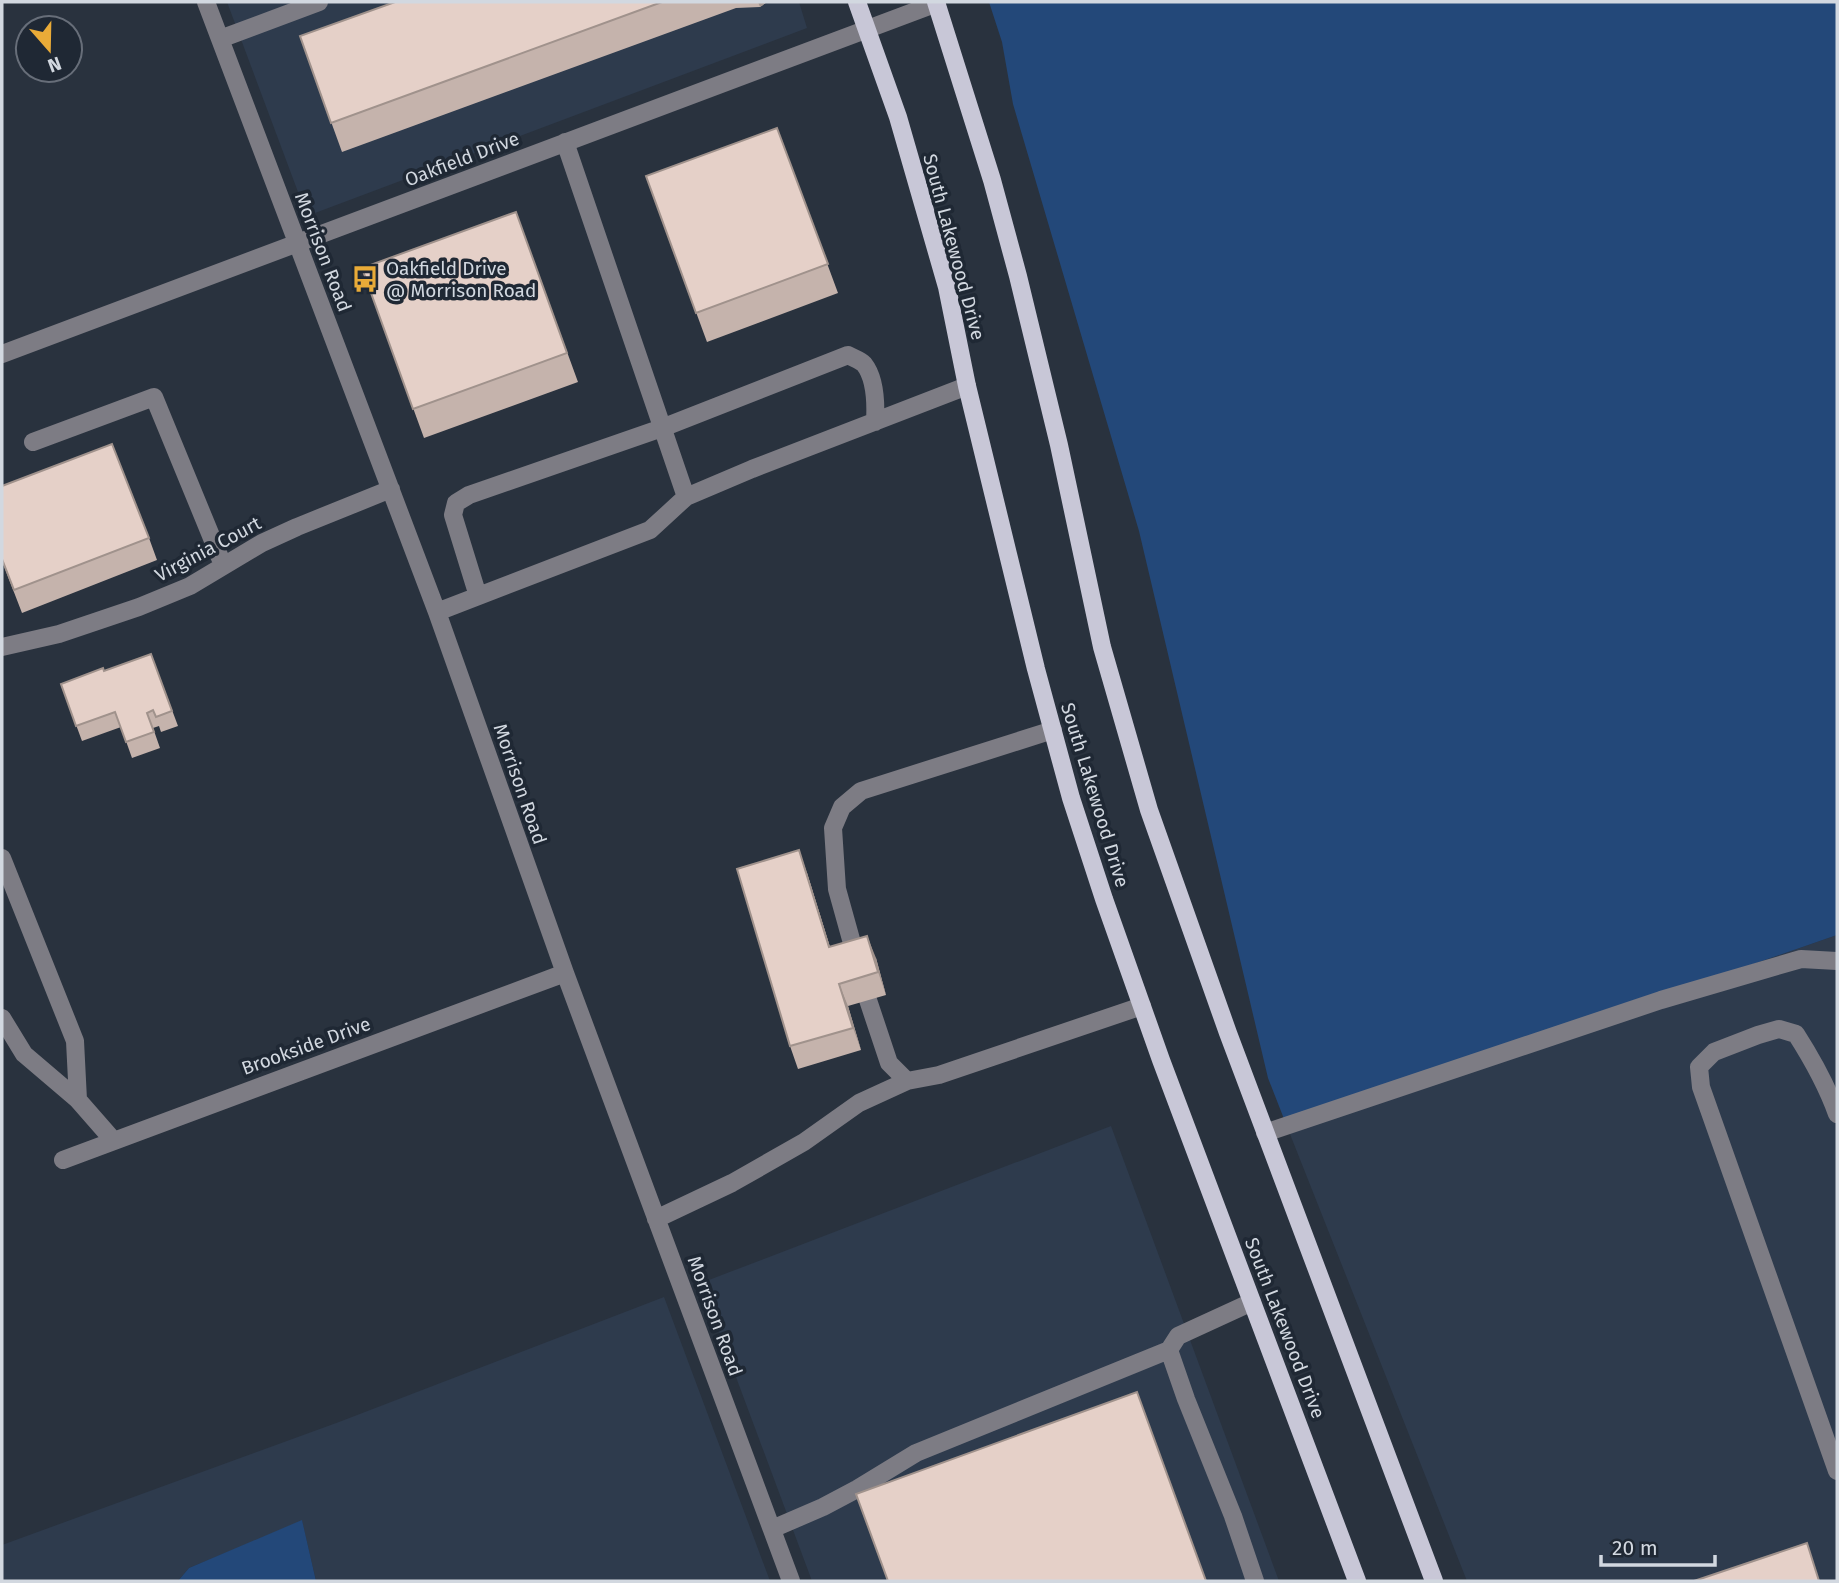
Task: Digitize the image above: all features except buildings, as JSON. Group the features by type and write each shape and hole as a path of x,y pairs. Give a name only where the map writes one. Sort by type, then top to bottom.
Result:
{"main road":[{"name":"South Lakewood Drive","path":"857,2 898,117 947,287 967,386 1071,797 1142,1006 1357,1581"},
{"path":"937,2 992,180 1018,276 1059,445 1102,647 1154,823 1228,1033 1434,1581"}],"street":[{"name":"Morrison Road","path":"206,2 437,612 565,973 791,1581"},
{"path":"220,39 319,2"},
{"name":"Oakfield Drive","path":"2,354 937,2"},
{"path":"565,142 686,497"},
{"path":"478,596 453,515 456,503 469,495 662,428 848,355 863,363 871,380 876,403 875,422"},
{"path":"437,612 650,530 686,497 967,386"},
{"path":"33,442 155,397 223,565"},
{"name":"Virginia Court","path":"2,647 59,634 190,586 262,543 391,489"},
{"path":"857,964 836,889 833,828 842,807 862,790 1052,730"},
{"path":"2,858 75,1041 78,1100"},
{"path":"1265,1133 1673,996 1801,959 1837,961"},
{"name":"Brookside Drive","path":"63,1160 565,973"},
{"path":"867,1000 889,1063 907,1081"},
{"path":"656,1219 732,1183 804,1142 859,1103 907,1081 939,1075 1142,1006"},
{"path":"2,1018 24,1054 78,1100 113,1140"},
{"path":"1837,1114 1812,1058 1796,1034 1779,1029 1758,1035 1714,1052 1699,1066 1701,1087 1833,1447 1837,1471"},
{"path":"772,1529 823,1507 916,1452 1169,1350 1178,1336 1252,1302"},
{"path":"1169,1350 1255,1581"}],"shaded area":[{"path":"227,2 799,2 807,28 307,216"},
{"path":"989,2 1837,2 1837,935 1286,1124 1268,1078 1139,531 1013,104 1002,42"},
{"path":"1837,935 1837,1581 1467,1581 1286,1124"},
{"path":"1111,1126 1279,1581 812,1581 701,1283"},
{"path":"664,1297 770,1581 316,1581 302,1521 189,1568 178,1581 2,1581 2,1545 339,1422"},
{"path":"302,1520 316,1581 178,1581 189,1568"}],"place":[{"name":"Oakfield Drive @ Morrison Road","path":"365,279"}]}
